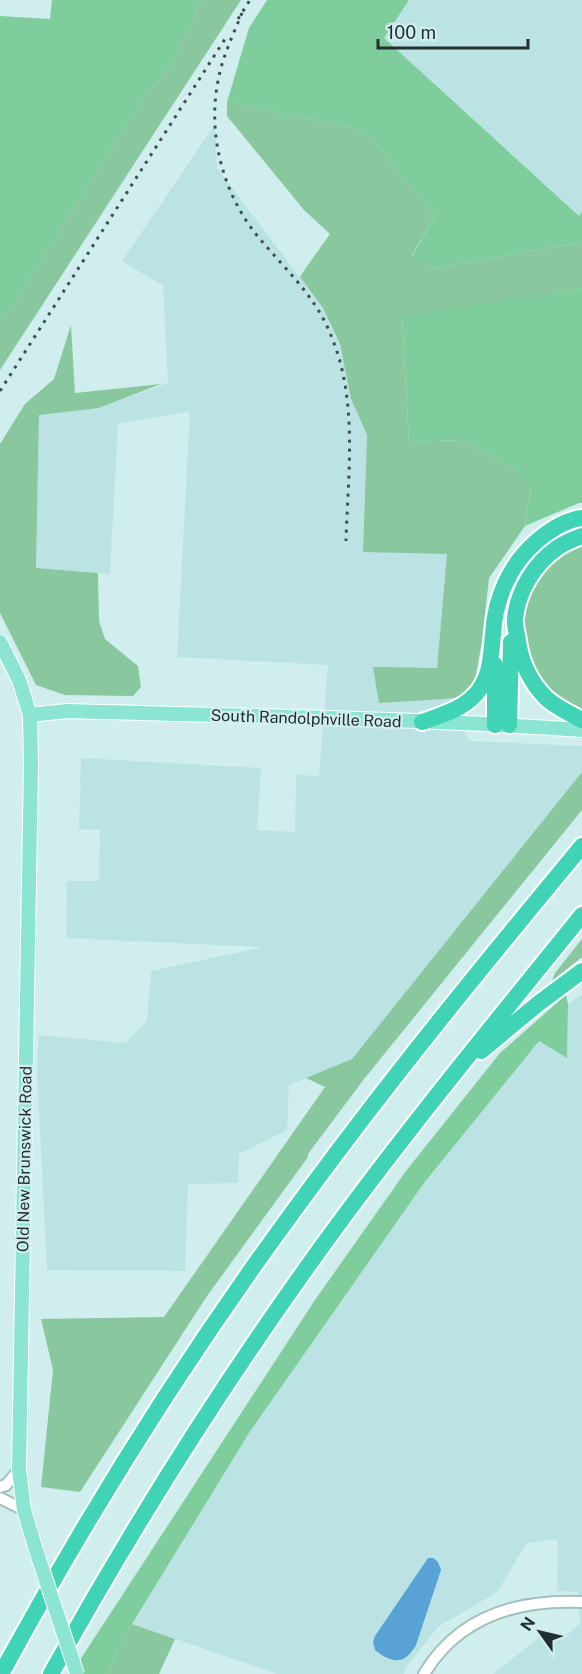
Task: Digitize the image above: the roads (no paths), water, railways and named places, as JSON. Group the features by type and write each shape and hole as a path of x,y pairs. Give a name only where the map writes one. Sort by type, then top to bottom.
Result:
{"highway":[{"path":"422,722 453,711 477,693 484,681 492,655 498,600 512,570 527,549 547,532 582,518"},
{"path":"502,725 511,634 523,589 539,564 558,547 582,536"},
{"path":"514,620 519,650 530,677 547,698 582,720"},
{"path":"492,655 495,661 502,725"},
{"path":"1,1674 109,1487 165,1398 258,1261 401,1068 582,846"},
{"path":"51,1674 78,1625 171,1472 251,1348 324,1244 454,1073 582,915"},
{"path":"454,1073 539,1003 582,972"}],"main road":[{"name":"Old New Brunswick Road","path":"0,642 19,681 30,715 19,1470 24,1510 77,1674"},
{"name":"South Randolphville Road","path":"30,715 67,711 422,722 582,730"}],"street":[{"path":"0,1486 6,1485 19,1470"},
{"path":"0,1498 24,1510"},
{"path":"424,1674 440,1652 458,1635 498,1612 522,1605 582,1602"}],"water":[{"path":"428,1558 433,1558 438,1562 441,1570 416,1645 412,1652 403,1659 387,1658 375,1650 373,1642 375,1636"}],"railway":[{"path":"238,19 250,0"},
{"path":"242,13 225,55 215,102 215,123 221,165 228,185 247,222 318,310 332,338 340,362 350,438 346,541"},
{"path":"0,391 225,39"}]}
